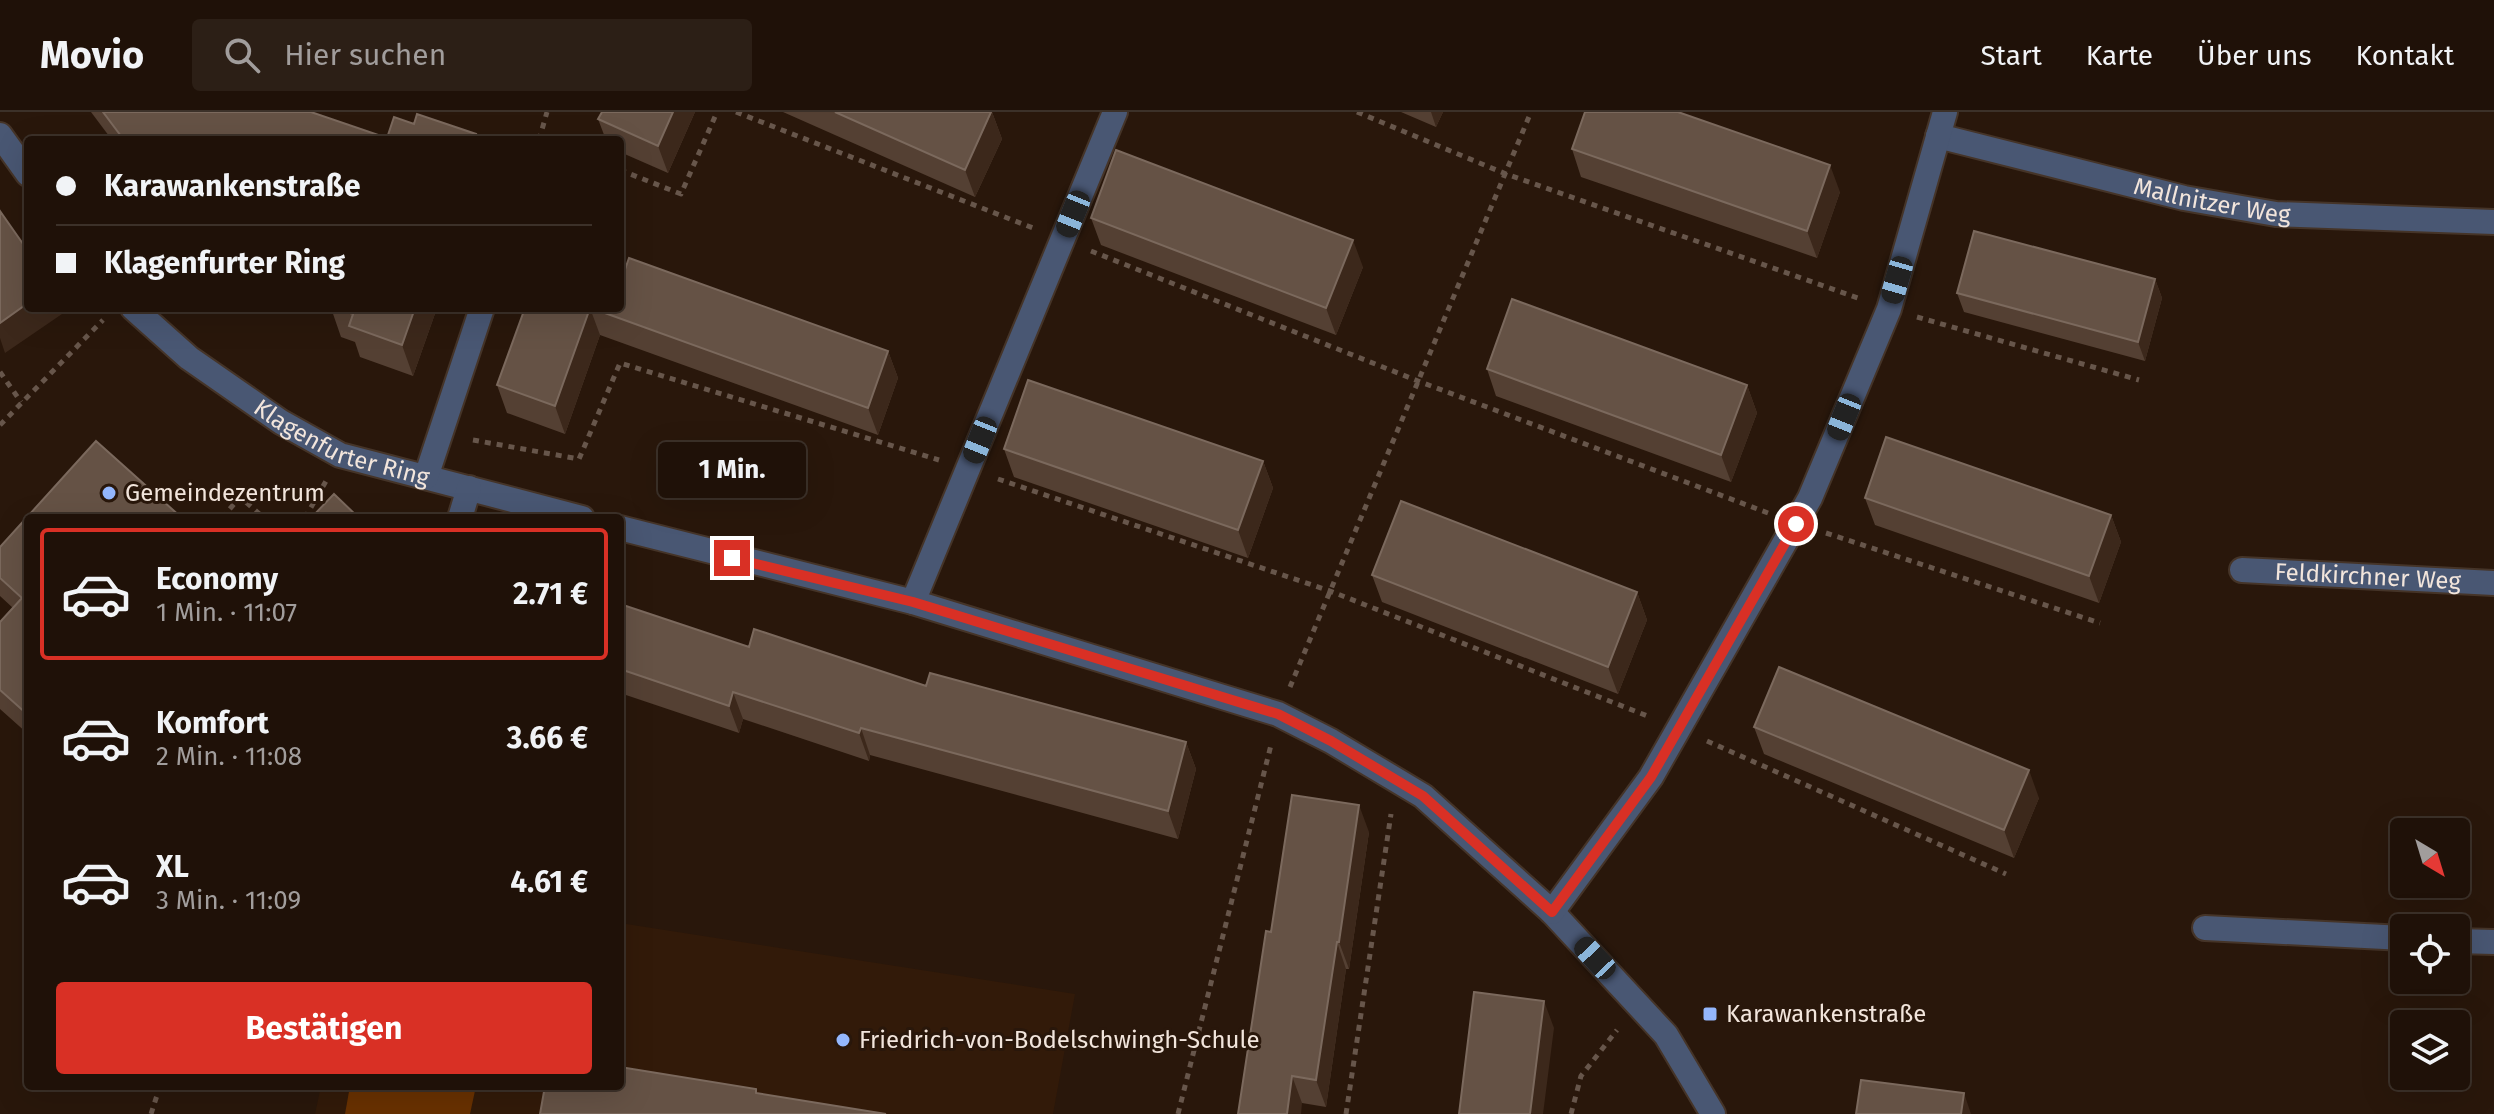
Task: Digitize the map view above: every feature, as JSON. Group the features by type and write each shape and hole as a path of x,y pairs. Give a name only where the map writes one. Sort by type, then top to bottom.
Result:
{"street":[{"path":"913,602 1115,112"},
{"path":"1552,912 1651,777 1810,498 1889,309 1945,112"},
{"path":"0,135 24,168"},
{"name":"Mallnitzer Weg","path":"1938,136 2184,198 2276,214 2494,222"},
{"name":"Klagenfurter Ring","path":"137,312 189,358 281,422 340,455 567,514"},
{"path":"426,477 481,312"},
{"path":"461,514 469,488"},
{"path":"624,529 913,602 1278,714 1331,741 1423,796 1552,912 1666,1035 1713,1114"},
{"name":"Feldkirchner Weg","path":"2242,570 2494,583"},
{"path":"2205,928 2390,937"},
{"path":"2470,941 2494,942"}],"path":[{"path":"540,136 547,112"},
{"path":"624,172 681,194 717,112"},
{"path":"736,112 1418,381 1796,524 2100,623"},
{"path":"1357,112 1506,174 1889,309 2139,380"},
{"path":"1178,1114 1278,714 1531,112"},
{"path":"0,425 105,318"},
{"path":"440,434 579,459 620,363 968,469 1330,591 1679,728 2006,874"},
{"path":"0,372 21,402"},
{"path":"307,514 340,455"},
{"path":"225,514 240,497 259,514"},
{"path":"1346,1114 1396,781"},
{"path":"1571,1114 1581,1076 1637,1004"},
{"path":"151,1114 159,1090"}],"shaded area":[{"name":"Friedrich-von-Bodelschwingh-Schule","path":"624,924 1075,994 1053,1114 315,1114 320,1090 624,1090"},
{"path":"349,1090 475,1090 470,1114 345,1114"}],"building":[{"path":"103,112 311,112 381,136 121,136"},
{"path":"602,112 673,112 658,146 598,119"},
{"path":"835,112 991,112 965,170"},
{"path":"1585,112 1678,112 1830,165 1807,231 1572,149"},
{"path":"417,114 476,134 388,136 394,117 414,124"},
{"path":"1116,150 1353,240 1326,308 1091,218"},
{"path":"0,211 24,245 24,306 0,323"},
{"path":"1974,231 2155,279 2138,342 1957,293"},
{"path":"629,258 888,351 868,408 602,312 624,312 624,272"},
{"path":"1512,299 1747,385 1721,455 1487,369"},
{"path":"347,312 414,312 402,345 349,326 353,314"},
{"path":"524,312 589,312 555,406 497,385"},
{"path":"1028,380 1263,461 1238,530 1004,449"},
{"path":"1886,437 2111,515 2089,576 1865,498"},
{"path":"96,441 178,514 30,514"},
{"path":"334,494 355,514 315,514"},
{"path":"1401,501 1637,592 1608,667 1372,575"},
{"path":"24,520 24,711 0,690 0,622 22,598 0,578 0,547"},
{"path":"624,605 749,647 754,629 926,686 930,673 1186,742 1168,811 861,728 859,733 733,692 729,706 624,670"},
{"path":"1779,667 2029,770 2004,830 1754,727"},
{"path":"1292,795 1359,805 1316,1080 1292,1076 1287,1114 1238,1114 1266,931 1271,932"},
{"path":"1474,992 1544,1001 1530,1114 1459,1114"},
{"path":"624,1068 886,1114 540,1114 544,1090 624,1090"},
{"path":"1861,1080 1964,1093 1961,1114 1856,1114"}],"place":[{"name":"Gemeindezentrum","path":"109,493"},
{"name":"Karawankenstraße","path":"1710,1014"},
{"name":"Friedrich-von-Bodelschwingh-Schule","path":"843,1040"}],"route":[{"path":"732,558 913,602 1278,714 1331,741 1423,796 1552,912 1651,777 1796,524"}]}
